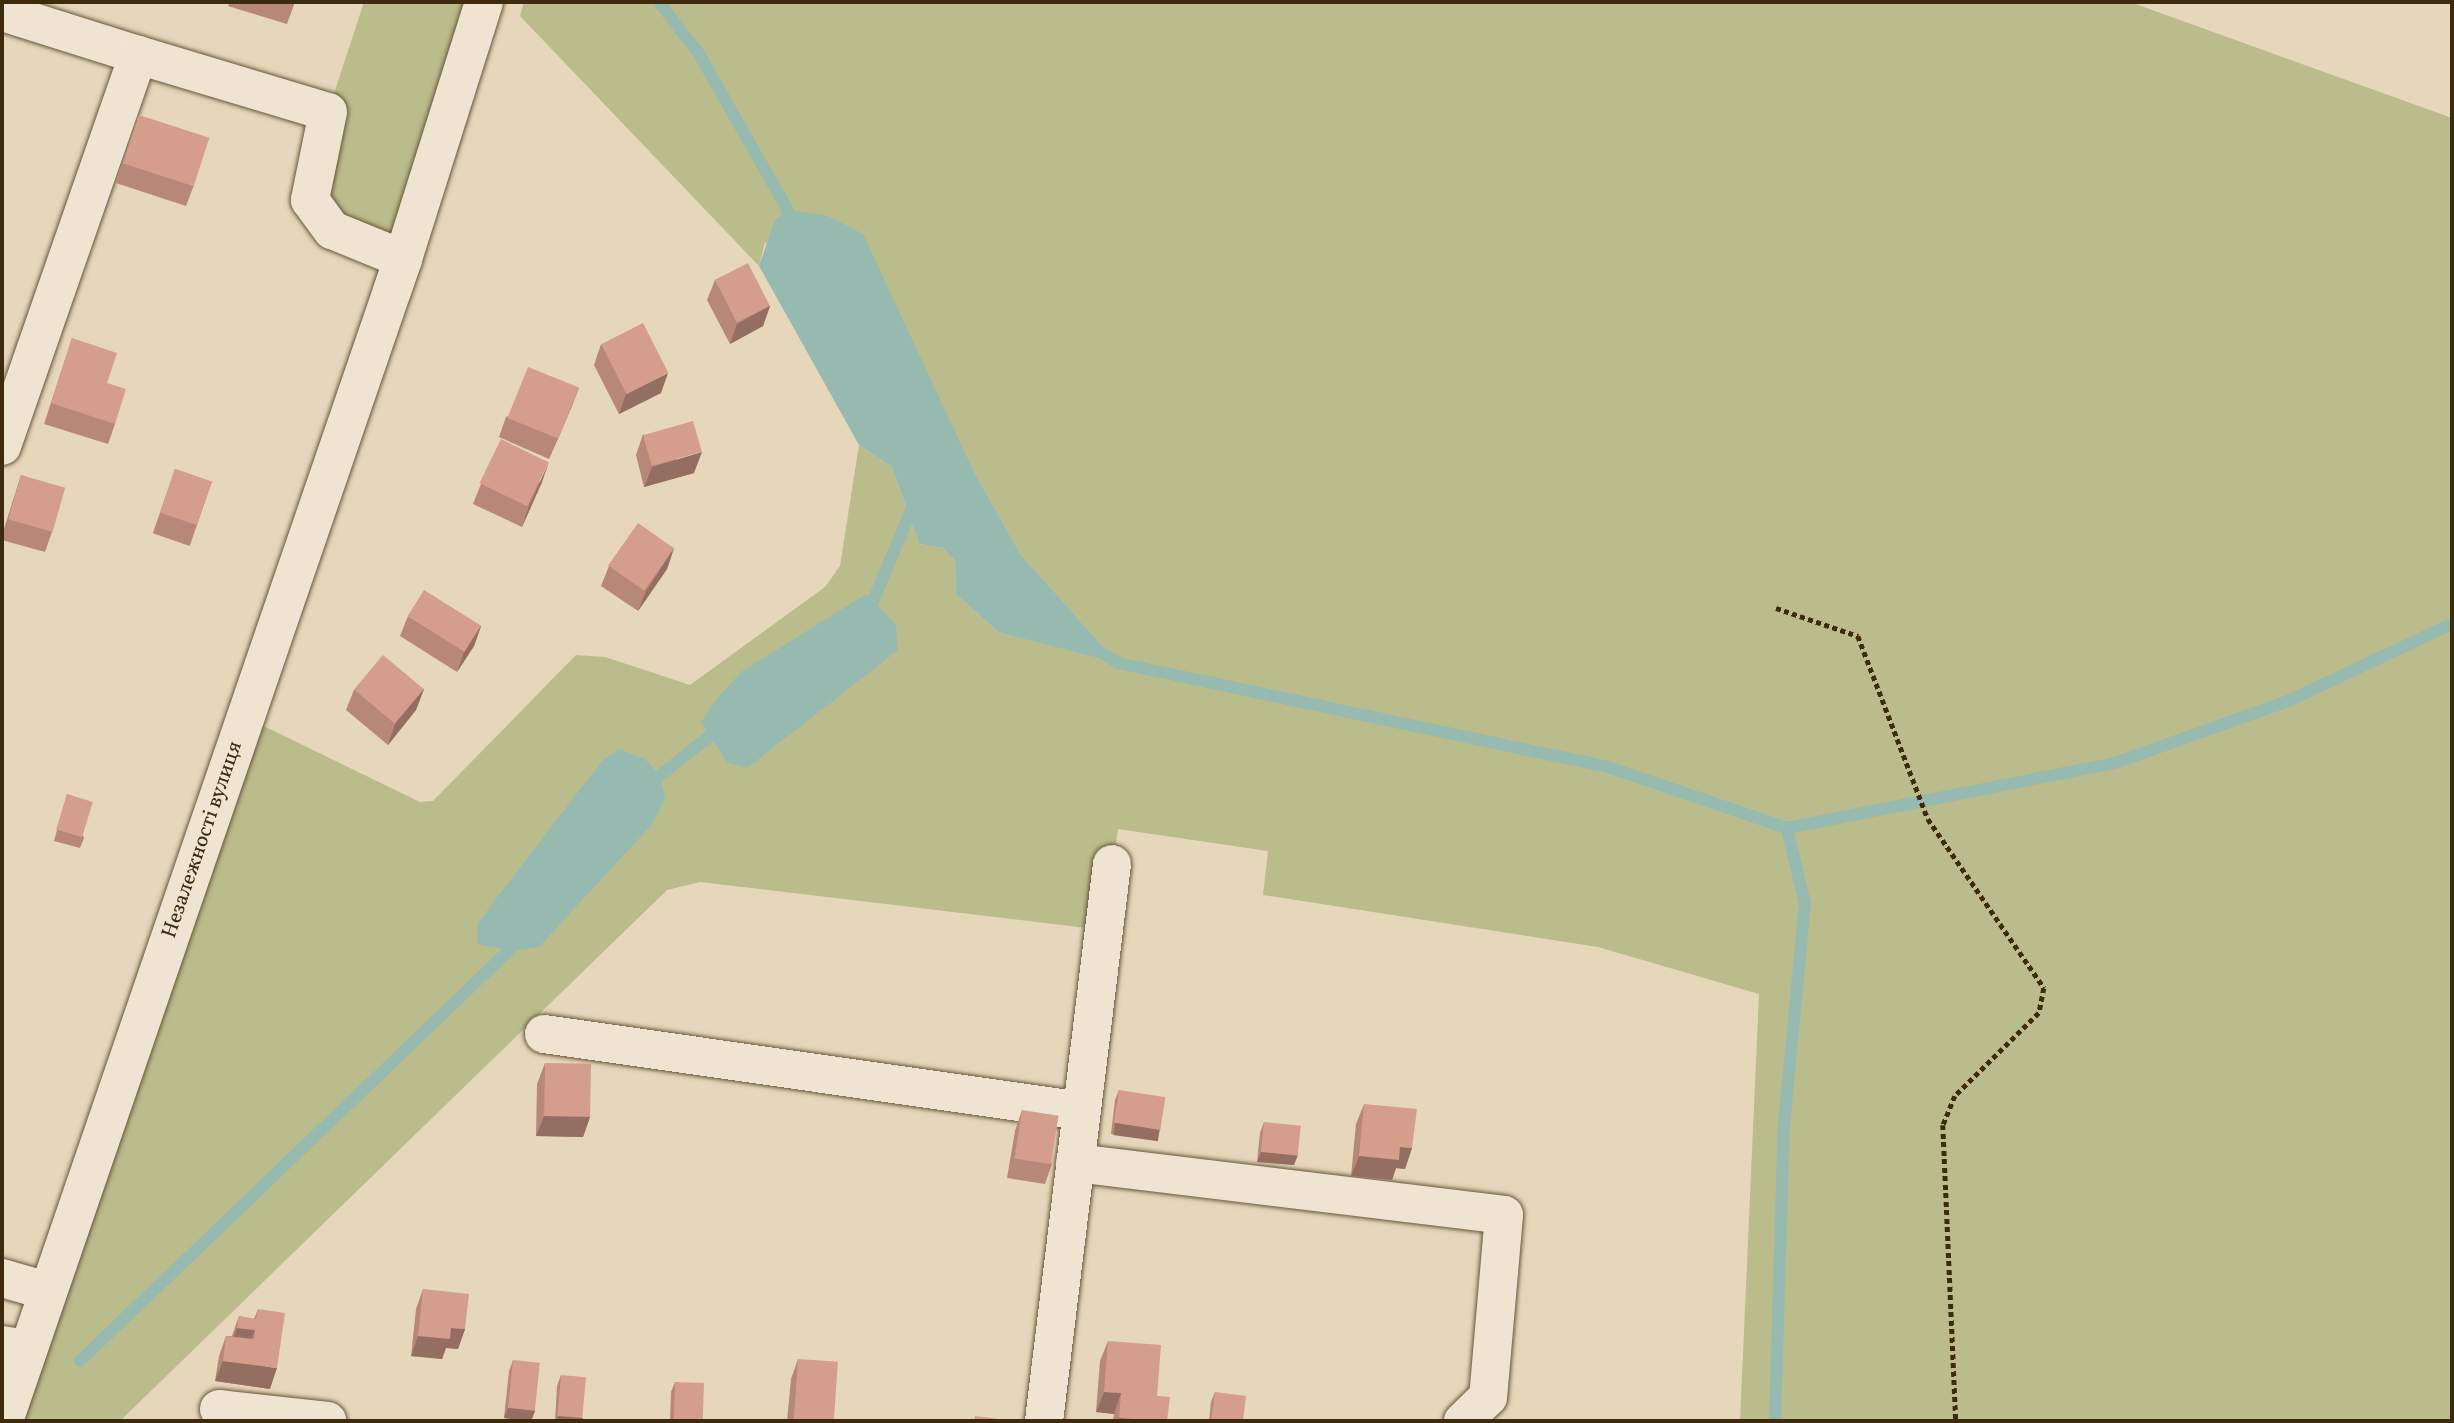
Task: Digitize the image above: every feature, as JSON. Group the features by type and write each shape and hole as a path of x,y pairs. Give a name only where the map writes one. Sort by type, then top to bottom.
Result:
{"street":[{"name":"Незалежності вулиця","path":"4,1421 15,1347 47,1291 403,260 484,2"},
{"path":"2,12 328,112 309,188 315,211 332,230 403,260"},
{"path":"2,444 138,55"},
{"path":"1044,1421 1112,864"},
{"path":"544,1034 1082,1111"},
{"path":"1075,1163 1504,1215 1488,1397 1463,1421"},
{"path":"2,1278 47,1291"},
{"path":"219,1409 327,1421"}],"path":[{"path":"1776,608 1858,636 1928,819 2044,988 2039,1013 1955,1096 1943,1125 1956,1421"}],"green space":[{"path":"364,2 484,2 403,259 321,221 328,112"},
{"path":"524,2 2130,2 2452,118 2452,1421 1740,1421 1759,994 1598,947 1263,895 1268,851 1118,829 1104,930 700,882 667,890 120,1421 4,1421 245,717 420,802 433,801 576,655 605,657 690,685 825,587 840,566 859,445 892,467 919,544 943,548 955,561 956,594 998,632 1117,662 1021,555 972,468 765,242 759,266 520,16"}],"water":[{"path":"788,210 828,216 863,234 972,468 1021,555 1118,663 998,632 956,594 955,561 943,548 919,544 892,467 859,445 759,266 775,220"},
{"path":"866,594 896,625 898,650 747,768 727,762 701,722 718,697 741,672"},
{"path":"618,749 645,759 660,776 665,798 653,823 539,947 511,951 477,944 478,924 489,908 602,761"}],"building":[{"path":"139,115 209,138 194,186 123,164"},
{"path":"748,263 770,306 737,323 715,280"},
{"path":"643,323 668,373 627,394 601,344"},
{"path":"72,338 117,353 107,383 126,389 115,424 51,403"},
{"path":"528,367 579,388 558,439 507,418"},
{"path":"693,421 702,452 652,466 643,435"},
{"path":"501,439 549,462 527,506 480,483"},
{"path":"175,469 212,482 197,525 160,512"},
{"path":"21,475 65,488 53,532 8,519"},
{"path":"638,523 674,548 644,591 608,566"},
{"path":"424,590 481,626 464,652 408,616"},
{"path":"383,655 424,689 395,724 354,689"},
{"path":"67,794 93,802 82,837 56,829"},
{"path":"545,1063 591,1064 590,1117 544,1116"},
{"path":"1119,1090 1165,1097 1160,1130 1114,1123"},
{"path":"1364,1104 1417,1109 1412,1148 1400,1147 1399,1160 1359,1156"},
{"path":"1022,1110 1059,1116 1051,1164 1014,1158"},
{"path":"1264,1122 1301,1126 1298,1156 1261,1152"},
{"path":"423,1289 469,1294 465,1329 451,1328 450,1339 418,1336"},
{"path":"258,1309 285,1313 277,1368 223,1361 226,1336 254,1339 255,1330 237,1328 239,1316 256,1319"},
{"path":"1108,1341 1161,1345 1157,1396 1170,1397 1167,1421 1119,1418 1121,1393 1104,1392"},
{"path":"798,1359 838,1362 834,1421 794,1421"},
{"path":"513,1360 540,1363 535,1411 508,1408"},
{"path":"561,1375 586,1377 582,1418 557,1416"},
{"path":"675,1382 704,1383 703,1421 674,1421"},
{"path":"1215,1392 1246,1396 1243,1421 1211,1421"},
{"path":"975,1416 1015,1421 974,1421"}],"waterway":[{"path":"659,2 699,54 795,223"},
{"path":"869,611 914,503"},
{"path":"1104,654 1118,663 1608,767 1787,828 2115,763 2288,701 2452,624"},
{"path":"649,784 720,728"},
{"path":"1775,1421 1784,1125 1805,904 1787,828"},
{"path":"80,1361 522,938"}]}
